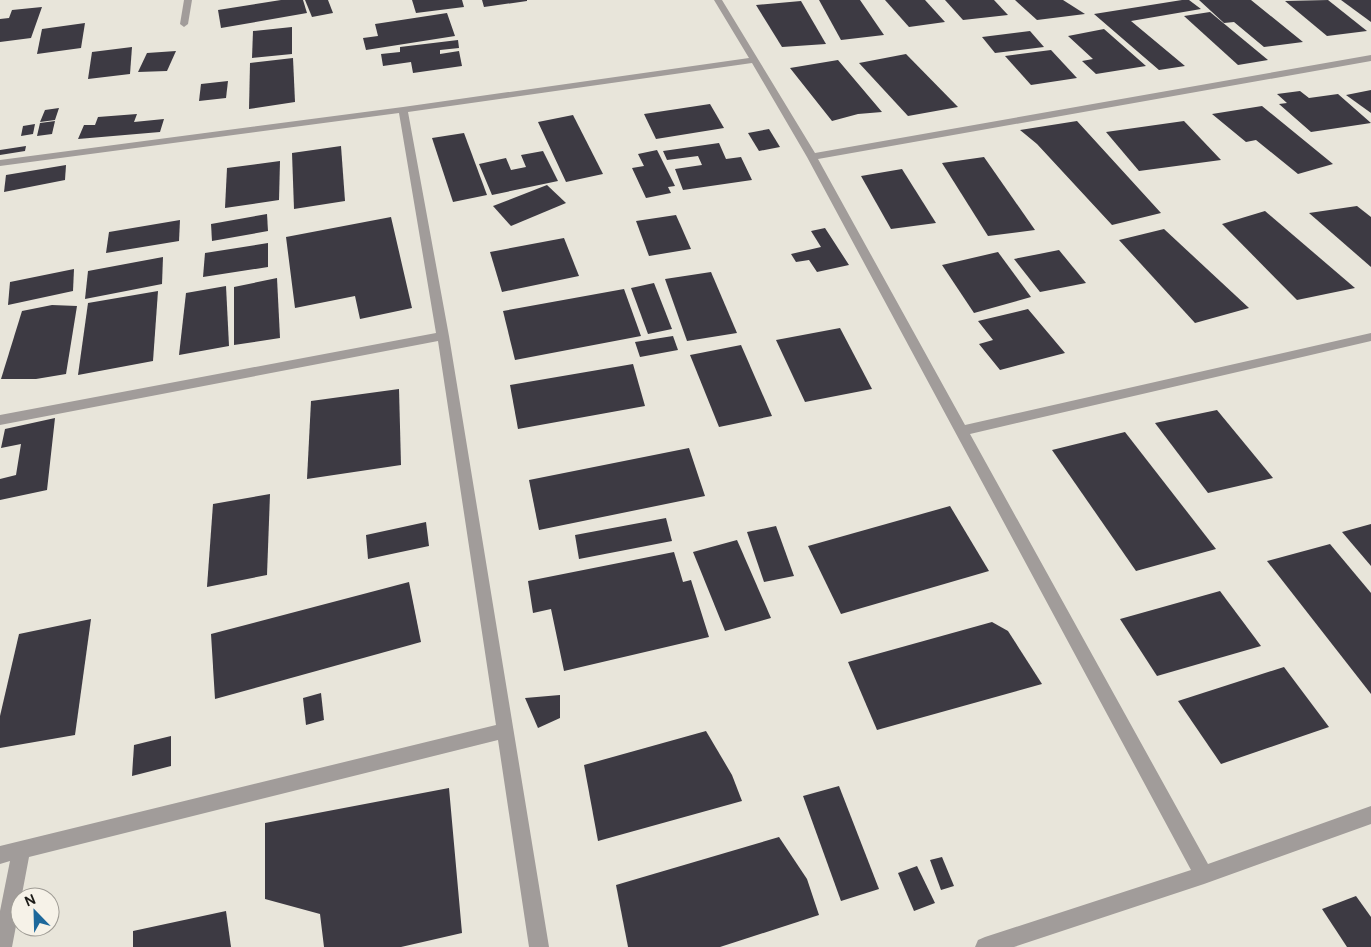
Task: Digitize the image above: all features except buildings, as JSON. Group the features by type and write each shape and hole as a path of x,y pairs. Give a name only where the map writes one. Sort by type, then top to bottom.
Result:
{"street":[{"path":"184,24 188,0"},
{"path":"718,0 812,157 1204,876"},
{"path":"812,157 1371,58"},
{"path":"0,163 163,140 403,110 755,60"},
{"path":"403,110 443,336 539,947"},
{"path":"0,420 443,336"},
{"path":"962,431 1371,337"},
{"path":"0,854 506,730"},
{"path":"985,947 1204,876 1371,815"},
{"path":"2,947 22,849"}]}
